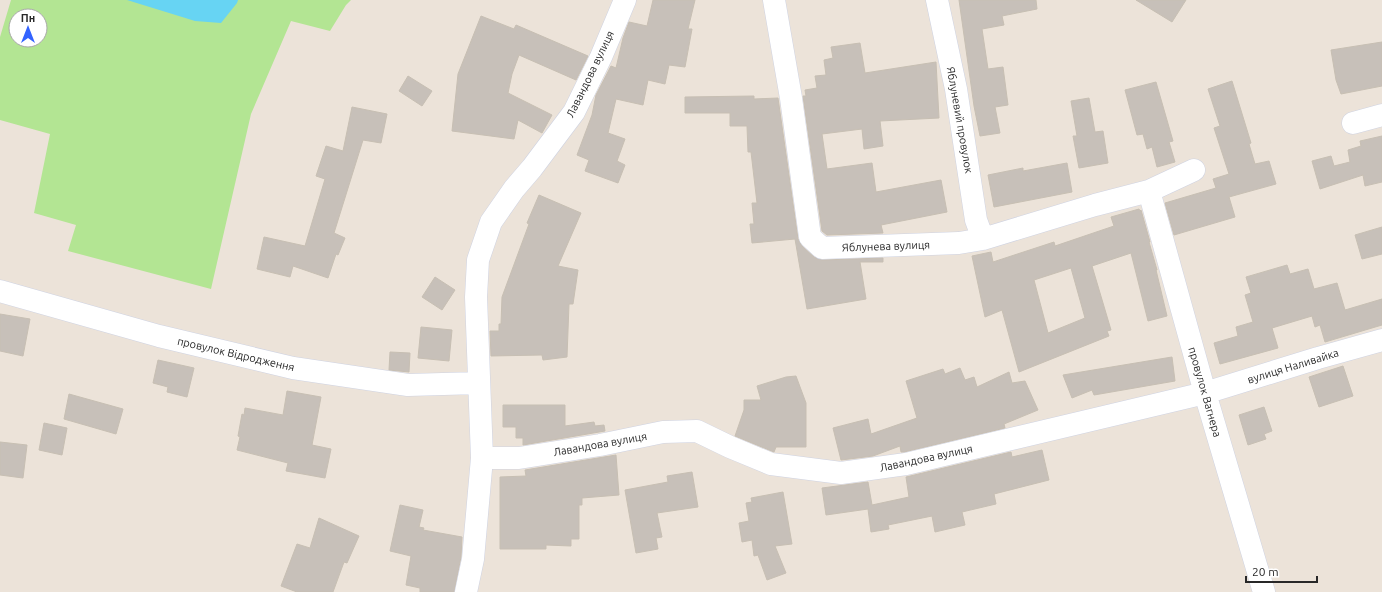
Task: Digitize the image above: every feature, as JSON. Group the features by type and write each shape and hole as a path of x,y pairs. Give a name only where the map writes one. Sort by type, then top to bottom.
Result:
{"street":[{"name":"Лавандова вулиця","path":"466,592 473,559 482,458 478,383 476,297 478,260 491,222 514,189 532,168 574,112 601,57 625,0"},
{"name":"Яблунева вулиця","path":"774,0 791,98 810,237 822,248 959,243 983,239 1095,205 1149,191 1194,170"},
{"name":"Яблуневий провулок","path":"937,0 956,89 976,220 983,239"},
{"path":"1353,123 1382,115"},
{"name":"провулок Вагнера","path":"1149,191 1205,393 1264,592"},
{"name":"провулок Відродження","path":"0,291 159,336 293,368 408,385 478,383"},
{"name":"вулиця Наливайка","path":"1205,393 1382,340"},
{"name":"Лавандова вулиця","path":"482,458 519,458 600,445 663,432 697,431 771,464 841,473 906,464 1205,393"}],"green space":[{"path":"11,0 351,0 346,5 330,31 291,21 251,114 211,289 68,251 76,225 34,213 50,134 0,120 0,37 8,10 8,48 48,48 48,8 9,8"}],"water":[{"path":"127,0 238,0 221,23 195,21"}],"building":[{"path":"653,0 695,0 688,29 692,29 685,67 669,65 665,84 648,80 643,105 616,99 608,133 625,139 617,161 625,165 618,183 585,171 589,160 577,155 592,115 596,95 611,66 616,68 623,38 629,22 647,26"},
{"path":"959,0 1036,0 1037,9 1002,16 1004,25 982,29 988,69 1003,67 1008,105 995,107 1000,133 980,136 974,106"},
{"path":"1136,0 1186,0 1172,22"},
{"path":"481,16 514,29 516,25 588,56 576,80 519,55 512,74 508,93 552,115 542,133 518,120 514,139 452,131 458,74"},
{"path":"1382,42 1382,86 1341,94 1336,80 1331,50"},
{"path":"860,43 865,73 936,62 939,118 880,121 883,146 864,149 862,129 822,134 827,169 872,163 876,192 941,180 947,212 881,225 883,233 827,235 822,231 803,96 806,96 805,90 817,88 815,76 826,75 824,60 833,58 831,47"},
{"path":"408,76 432,91 422,106 399,91"},
{"path":"1232,81 1251,143 1249,144 1255,164 1269,161 1276,184 1229,197 1235,217 1174,235 1165,203 1216,188 1213,179 1229,174 1214,128 1220,126 1208,89"},
{"path":"1156,82 1173,141 1169,142 1175,162 1157,167 1152,147 1147,149 1143,134 1137,135 1125,90"},
{"path":"754,96 754,99 778,98 798,239 802,246 814,257 822,260 883,258 883,262 860,262 866,299 807,309 795,239 752,243 750,224 754,224 752,203 757,203 751,152 748,152 747,126 730,126 730,113 685,113 685,97"},
{"path":"1089,98 1095,132 1103,131 1108,163 1079,168 1073,136 1077,136 1071,101"},
{"path":"352,107 387,114 381,143 363,140 334,233 345,238 338,255 336,254 328,278 293,266 290,277 257,269 264,237 305,246 325,179 316,176 326,146 343,151"},
{"path":"1382,136 1382,182 1365,186 1363,175 1320,189 1312,161 1331,156 1334,166 1350,162 1348,150 1361,146 1360,141"},
{"path":"1067,163 1072,192 994,207 988,175 1023,168 1023,171"},
{"path":"539,195 581,213 558,266 578,270 573,304 569,304 567,357 543,360 542,355 491,356 490,331 499,331 499,324 501,324 502,297 529,224 527,223"},
{"path":"1139,209 1140,211 1141,210 1157,270 1167,316 1148,321 1131,253 1092,266 1111,330 1107,331 1109,336 1019,372 1002,310 985,317 972,256 991,252 993,262 1054,242 1055,246 1114,226 1111,217","holes":["1071,268 1085,318 1048,333 1034,280"]},
{"path":"1382,227 1382,254 1362,259 1355,235"},
{"path":"1287,265 1290,274 1308,269 1314,289 1337,283 1345,310 1382,299 1382,325 1325,342 1320,325 1315,327 1312,316 1272,328 1278,348 1220,364 1214,343 1238,336 1236,327 1253,322 1245,295 1251,293 1246,277"},
{"path":"435,277 455,290 442,310 422,297"},
{"path":"0,314 30,319 23,356 0,351"},
{"path":"421,327 452,330 449,361 418,358"},
{"path":"390,352 410,353 409,372 389,370"},
{"path":"1172,357 1175,381 1094,395 1092,390 1072,398 1063,375"},
{"path":"158,360 194,368 187,397 167,392 168,387 153,383"},
{"path":"1343,366 1353,396 1319,407 1309,377"},
{"path":"960,368 965,380 974,377 977,387 1009,372 1012,383 1025,381 1038,410 1004,424 1005,428 904,452 901,452 900,446 873,456 841,460 833,428 868,419 871,434 917,418 906,381 943,369 945,374"},
{"path":"796,376 806,403 806,447 776,447 774,452 735,436 744,410 744,400 761,400 757,386 786,377"},
{"path":"287,391 321,397 312,445 331,449 325,478 286,471 288,463 237,450 242,414 244,415 245,408 283,415"},
{"path":"69,394 123,409 116,434 64,419"},
{"path":"503,405 565,405 565,426 594,422 595,426 604,425 605,431 523,445 523,438 516,438 516,427 503,427"},
{"path":"1264,407 1272,431 1264,434 1266,439 1248,445 1239,415"},
{"path":"44,423 67,428 62,455 39,450"},
{"path":"0,442 27,445 23,478 0,475"},
{"path":"1042,450 1049,480 994,494 996,504 962,512 965,525 935,532 932,516 888,525 889,529 871,532 868,509 826,515 822,488 868,482 872,505 909,497 906,477 1011,452 1012,457"},
{"path":"616,455 619,495 582,498 582,505 579,505 579,539 571,539 571,546 546,545 546,549 500,549 500,477 526,476 525,470"},
{"path":"692,472 698,507 657,513 662,537 656,538 658,549 636,553 625,490 668,482 667,476"},
{"path":"783,492 792,544 775,546 786,573 767,580 758,555 754,556 752,540 742,542 739,523 749,521 746,503 752,502 751,498"},
{"path":"400,505 423,510 419,527 424,528 423,530 462,537 461,557 454,592 420,592 420,588 406,585 411,556 390,551"},
{"path":"319,518 359,536 347,563 344,562 333,592 297,592 281,586 297,544 310,548"}]}
